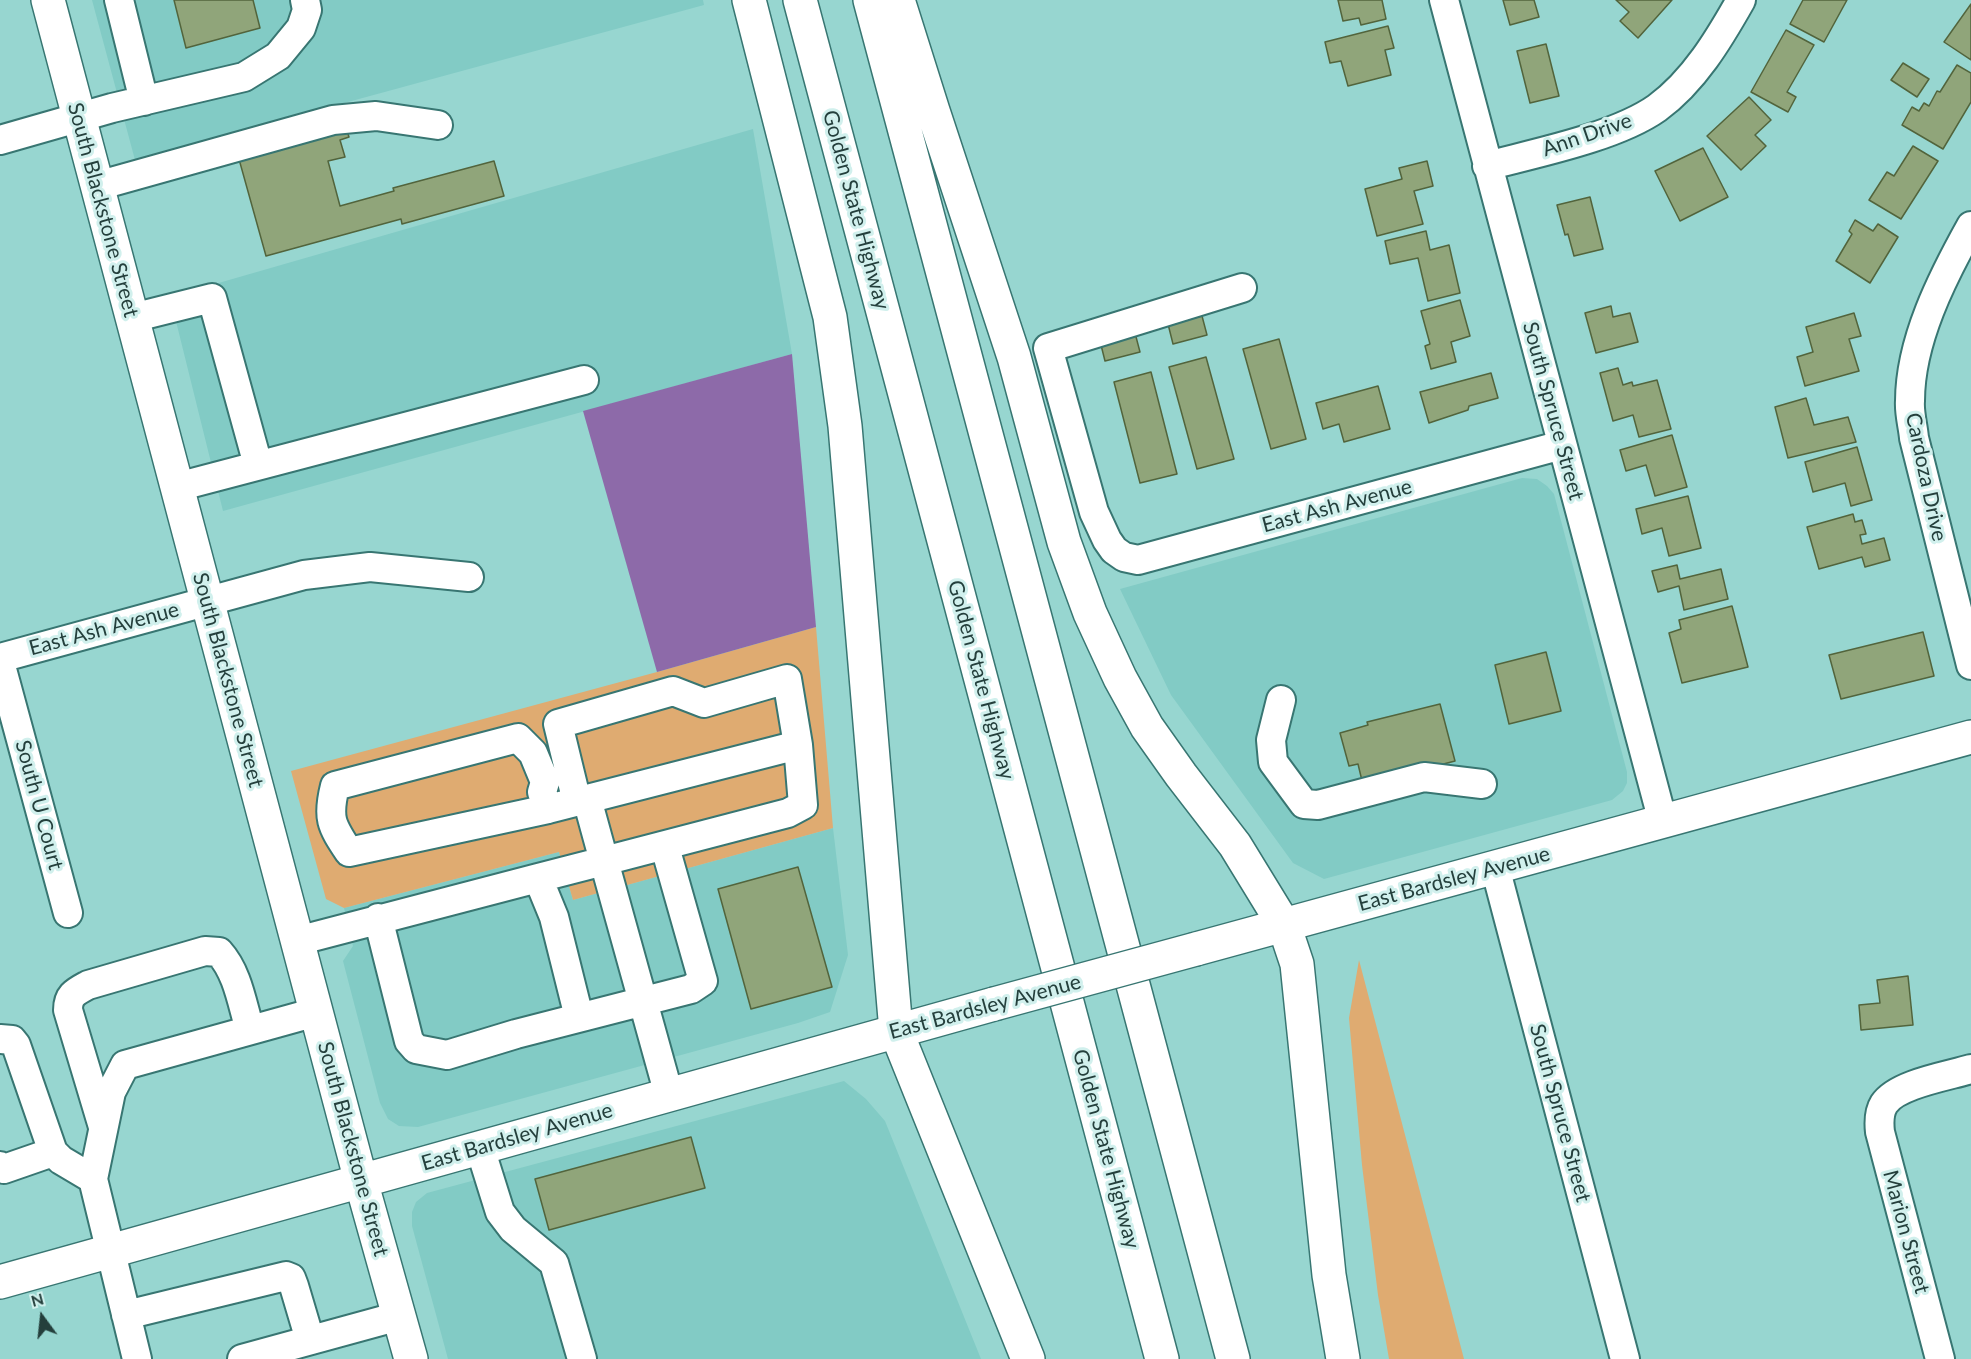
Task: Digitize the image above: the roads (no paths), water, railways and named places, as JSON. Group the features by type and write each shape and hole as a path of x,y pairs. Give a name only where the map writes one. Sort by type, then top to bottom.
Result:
{"main road":[{"name":"South Blackstone Street","path":"48,0 361,1181 411,1359"},
{"path":"749,0 819,267 835,347 845,426 896,1031 1028,1359"},
{"name":"Golden State Highway","path":"800,0 1162,1359"},
{"path":"870,0 1233,1359"},
{"path":"898,0 1014,357 1064,542 1090,613 1119,678 1147,727 1235,845 1284,926 1298,969 1326,1254 1343,1359"},
{"name":"East Bardsley Avenue","path":"0,1282 896,1031 1971,737"}],"street":[{"path":"119,0 144,101"},
{"path":"0,140 244,77 278,56 301,27 307,10 305,0"},
{"name":"South Spruce Street","path":"1444,0 1663,822"},
{"name":"Ann Drive","path":"1487,166 1620,127 1656,108 1685,81 1714,47 1741,0"},
{"path":"97,186 333,120 376,116 438,125"},
{"name":"Cardoza Drive","path":"1971,226 1951,262 1927,317 1915,363 1910,402 1914,438 1971,665"},
{"name":"East Ash Avenue","path":"1242,288 1048,348 1094,512 1107,540 1114,550 1124,557 1138,560 1562,445"},
{"path":"132,318 212,297 258,465"},
{"path":"177,487 584,380"},
{"name":"East Ash Avenue","path":"0,660 207,600 304,575 370,567 469,576"},
{"name":"South U Court","path":"0,660 68,913"},
{"path":"297,941 378,918 604,861 665,847 788,813 803,805 798,745 787,679 704,702 673,691 558,724 604,861 669,1095"},
{"path":"1281,700 1271,740 1273,762 1304,804 1318,805 1424,777 1482,784"},
{"path":"545,801 545,782 533,753 518,738 335,786 330,808 334,830 349,852 545,801 582,800 798,745"},
{"path":"378,918 410,1041 416,1049 447,1055 579,1017 691,989 703,981 665,847"},
{"name":"South Spruce Street","path":"1495,867 1625,1359"},
{"path":"538,878 554,917 579,1017"},
{"path":"103,1130 68,1010 68,1000 76,992 88,985 205,951 219,952 227,961 233,974 250,1030"},
{"path":"137,1359 93,1179 111,1092 125,1065 316,1012"},
{"path":"0,1039 12,1040 16,1045 53,1152 61,1160 93,1179"},
{"name":"Marion Street","path":"1940,1359 1880,1132 1879,1118 1884,1104 1894,1094 1907,1087 1971,1070"},
{"path":"480,1148 500,1212 513,1229 554,1263 582,1359"},
{"path":"0,1166 4,1169 53,1152"},
{"path":"126,1315 286,1276 291,1278 294,1286 310,1341"},
{"path":"242,1359 399,1316"}]}
